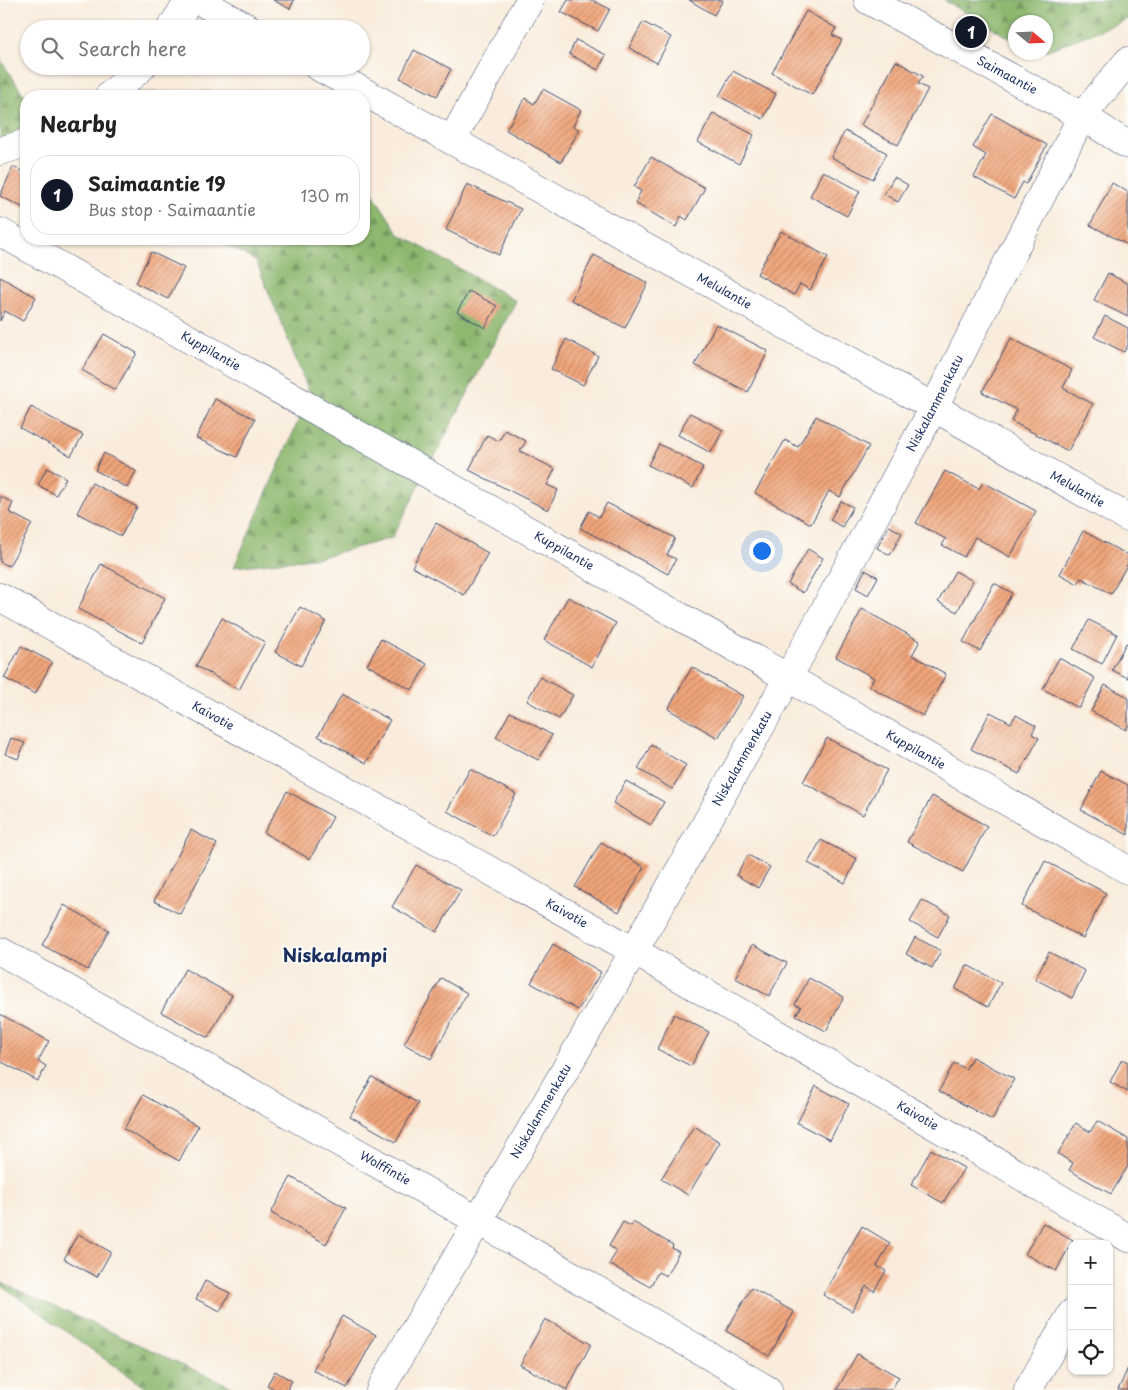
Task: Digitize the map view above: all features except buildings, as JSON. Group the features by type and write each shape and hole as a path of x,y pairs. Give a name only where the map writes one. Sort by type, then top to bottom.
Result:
{"street":[{"path":"176,20 190,0"},
{"path":"198,0 234,20"},
{"path":"452,140 530,0"},
{"name":"Saimaantie","path":"868,0 1082,116 1128,144"},
{"path":"1082,116 1128,61"},
{"path":"116,90 133,75"},
{"name":"Melulantie","path":"333,75 361,90"},
{"name":"Melulantie","path":"370,95 934,407 1128,518"},
{"name":"Niskalammenkatu","path":"380,1390 634,951 788,678 934,407 1082,116"},
{"path":"0,151 20,145"},
{"name":"Kuppilantie","path":"0,232 20,243"},
{"name":"Kuppilantie","path":"23,245 1128,870"},
{"name":"Kaivotie","path":"0,597 634,951 1118,1239"},
{"name":"Wolffintie","path":"0,951 477,1220 768,1390"},
{"path":"1028,1390 1068,1320"}],"green space":[{"path":"944,0 1128,0 1128,19 1053,48 1053,15 1008,15 1008,37"},
{"path":"0,59 21,90 20,151 0,146"},
{"path":"370,189 399,234 516,301 392,538 321,557 234,567 310,394 256,261 227,245 370,245"},
{"path":"0,1282 239,1390 148,1390 0,1284"}],"place":[{"name":"Saimaantie 19","path":"971,32"}],"district":[{"name":"Niskalampi","path":"335,956"}]}
